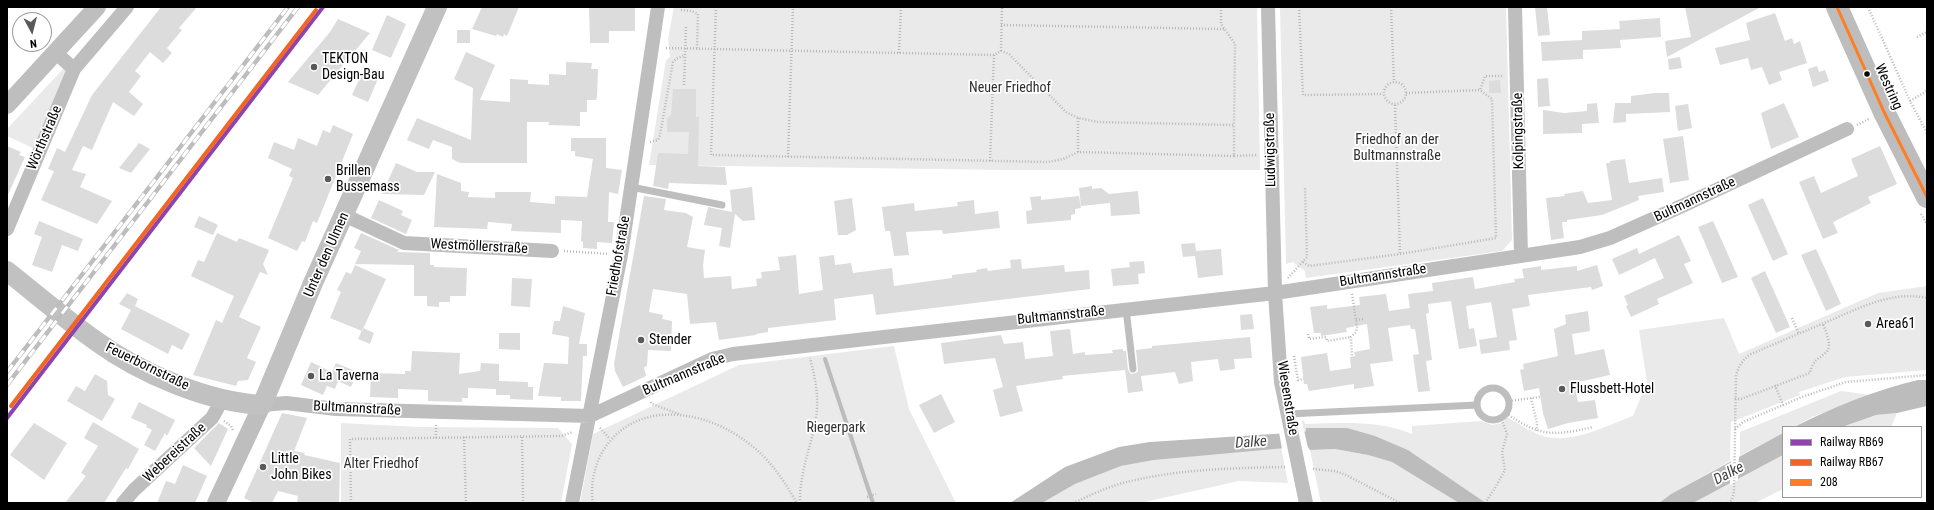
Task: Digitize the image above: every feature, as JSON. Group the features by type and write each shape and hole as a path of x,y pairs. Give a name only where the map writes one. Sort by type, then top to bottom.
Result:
{"main road":[{"name":"Unter den Ulmen","path":"262,404 344,215 437,7"},
{"name":"Westring","path":"1837,7 1884,112 1927,197"},
{"name":"Westring","path":"1853,7 1897,108 1927,166"},
{"name":"Feuerbornstraße","path":"7,271 96,341 120,356 169,381 222,400 262,404"}],"street":[{"path":"9,101 56,53 97,7"},
{"name":"Wörthstraße","path":"7,229 74,69 126,7"},
{"name":"Friedhofstraße","path":"572,503 621,255 658,7"},
{"name":"Ludwigstraße","path":"1268,7 1275,293"},
{"name":"Kolpingstraße","path":"1515,7 1518,75 1521,256"},
{"path":"56,53 74,69"},
{"name":"Bultmannstraße","path":"262,404 286,403 336,409 588,421 645,391 712,359 733,354 1275,293 1580,247 1610,238 1847,129"},
{"name":"Westmöllerstraße","path":"344,215 404,243 552,251"},
{"name":"Wiesenstraße","path":"1275,293 1282,382 1299,467 1304,503"},
{"name":"Webereistraße","path":"124,503 134,490 212,418 222,400"},
{"name":"Unter den Ulmen","path":"216,503 262,404"}],"lane":[{"path":"631,187 722,204"},
{"path":"1126,309 1133,369"},
{"path":"1492,388 1501,390 1509,401 1504,416 1496,420 1486,418 1481,415 1478,400 1483,392 1492,388"},
{"path":"1288,414 1478,405"}],"path":[{"path":"716,7 711,155 1048,162 1063,159 1078,152 1234,156 1271,155"},
{"path":"788,157 793,7"},
{"path":"899,53 901,7"},
{"path":"1000,51 1002,7"},
{"path":"1221,7 1221,24 1235,44 1234,156"},
{"path":"1299,7 1302,96 1383,94"},
{"path":"1391,7 1394,82"},
{"path":"1868,7 1910,100 1927,133"},
{"path":"681,10 692,10 698,14 697,49"},
{"path":"1001,25 1224,29"},
{"path":"684,86 686,26"},
{"path":"1917,37 1927,32"},
{"path":"652,48 994,55 1000,51"},
{"path":"1000,51 1009,54 1066,112 1078,118 1098,122 1234,125"},
{"path":"638,140 652,142 658,140 673,62 676,58 685,55"},
{"path":"990,161 994,55"},
{"path":"1480,90 1485,76 1518,75"},
{"path":"1394,82 1400,83 1404,87 1406,93 1405,99 1394,105 1389,103 1383,94 1384,88 1388,84 1394,82"},
{"path":"1303,262 1309,266 1400,254 1496,238 1492,100 1480,90 1406,93"},
{"path":"1910,100 1927,91"},
{"path":"1394,105 1400,254"},
{"path":"1078,118 1078,152"},
{"path":"1275,293 1307,257 1305,187"},
{"path":"552,251 621,255"},
{"path":"1308,334 1308,339 1326,336 1327,341 1351,337 1356,332 1356,320 1350,281"},
{"path":"1728,503 1732,500 1734,492 1736,375 1738,367 1743,360 1749,355 1876,301 1903,296 1927,298"},
{"path":"1792,318 1799,334"},
{"path":"1356,320 1362,319"},
{"path":"1735,399 1741,399 1775,384 1810,373 1814,362 1826,354 1829,348 1828,337 1823,324"},
{"path":"1351,337 1352,356"},
{"path":"799,503 801,481 817,408 816,387 807,346"},
{"path":"1294,351 1297,380 1304,379"},
{"path":"1735,429 1743,422 1782,405 1846,382 1927,374"},
{"path":"1775,384 1782,405"},
{"path":"645,391 652,404 681,415 709,421 734,434 752,446 776,469 799,503"},
{"path":"1509,401 1540,397"},
{"path":"1532,398 1537,431"},
{"path":"593,503 592,478 598,460 610,439 618,431 638,420 651,416 681,415"},
{"path":"1504,416 1546,434 1567,433 1593,427"},
{"path":"1485,503 1505,470 1502,452 1507,434 1504,416"},
{"path":"231,426 234,420"},
{"path":"351,503 350,439 561,436 588,421"},
{"path":"522,436 523,503"},
{"path":"464,437 466,503"},
{"path":"1074,503 1098,491 1127,482 1147,478 1221,468 1299,467 1340,473 1358,480 1400,503"},
{"path":"866,497 875,495"}],"green space":[{"name":"Neuer Friedhof","path":"674,7 1257,7 1260,170 1009,170 649,165 666,60 670,57 668,39"},
{"name":"Friedhof an der Bultmannstraße","path":"1280,7 1506,7 1512,240 1502,251 1306,278 1305,271 1293,262 1286,264"},
{"path":"64,68 67,75 35,149 7,136 7,129"},
{"path":"1927,286 1927,370 1845,377 1799,392 1800,395 1731,422 1730,461 1671,494 1659,503 1486,503 1408,450 1375,436 1306,428 1306,431 1304,432 1302,421 1304,420 1305,424 1373,424 1386,426 1412,434 1412,426 1481,421 1492,425 1501,423 1507,417 1540,435 1551,438 1575,436 1599,429 1633,416 1647,382 1639,330 1724,318 1739,354 1878,293"},
{"name":"Riegerpark","path":"894,346 909,409 956,503 580,503 593,434 739,365"},
{"path":"1841,391 1870,395 1812,417 1796,426 1782,426 1782,434 1740,456 1740,432"},
{"path":"1897,413 1891,426 1845,426 1876,415"},
{"name":"Alter Friedhof","path":"341,423 420,427 558,428 572,444 561,503 341,503"},
{"path":"1281,447 1288,483 1239,481 1140,503 1042,503 1075,484 1121,466 1154,460"},
{"path":"1335,449 1368,455 1392,462 1459,503 1321,503 1310,450"},
{"path":"1782,456 1782,490 1755,503 1693,503"}],"water":[{"path":"1918,380 1927,380 1927,406 1897,413 1876,415 1845,426 1796,426 1855,400"},
{"name":"Dalke","path":"1306,428 1347,428 1375,436 1408,450 1486,503 1459,503 1392,462 1368,455 1335,449 1310,450 1307,446 1154,460 1121,466 1075,484 1042,503 1010,503 1065,467 1119,447 1150,442 1304,432 1306,431"},
{"name":"Dalke","path":"1782,434 1782,456 1693,503 1659,503 1671,494"}],"pier":[{"path":"1304,430 1308,448 1282,449 1279,432"},
{"path":"1739,454 1738,480 1730,485 1731,458"}],"building":[{"path":"161,7 197,7 179,28 182,30 167,48 172,53 163,63 150,52 135,71 141,76 129,92 143,104 134,116 113,102 92,150 83,146 72,170 86,174 80,187 112,201 97,224 41,200 54,171 48,169 57,148 65,152 92,95"},
{"path":"482,7 519,7 507,36 504,34 503,37 497,34 496,36 472,29"},
{"path":"589,7 635,7 635,31 609,31 609,43 590,43"},
{"path":"1535,7 1547,7 1550,35 1538,36"},
{"path":"1685,7 1761,7 1667,57 1665,41 1691,37"},
{"path":"1775,13 1785,41 1792,38 1794,44 1800,41 1807,63 1779,72 1782,80 1769,85 1762,67 1751,70 1748,58 1720,65 1715,48 1750,40 1746,23"},
{"path":"387,15 406,24 391,58 372,50"},
{"path":"1660,18 1661,37 1620,40 1621,48 1583,50 1583,59 1542,61 1541,42 1582,40 1582,31 1620,29 1619,21"},
{"path":"338,19 370,33 318,95 288,82 330,32"},
{"path":"457,30 470,30 470,43 457,43"},
{"path":"466,52 495,65 480,100 510,102 510,79 528,80 528,84 549,85 549,74 566,75 566,62 592,63 591,69 598,69 596,100 587,100 587,112 580,112 580,126 548,125 549,122 527,122 527,163 460,163 452,159 452,147 433,140 429,149 407,140 417,118 471,140 473,88 454,79"},
{"path":"1680,57 1682,68 1669,70 1668,59"},
{"path":"1817,66 1819,72 1825,70 1829,81 1813,87 1808,69"},
{"path":"363,71 378,79 368,102 352,95"},
{"path":"1548,78 1550,106 1538,107 1537,79"},
{"path":"1500,80 1501,93 1489,93 1489,81"},
{"path":"673,89 696,89 696,117 699,117 698,166 725,167 727,185 669,183 668,189 653,186 658,153 688,154 689,132 667,132 667,118 671,115"},
{"path":"1669,93 1670,112 1626,114 1626,122 1613,123 1615,103 1631,103 1631,96"},
{"path":"1597,103 1599,123 1582,124 1582,133 1543,134 1543,110 1564,113 1587,111 1587,104"},
{"path":"1784,103 1799,137 1771,149 1761,113"},
{"path":"1688,104 1692,128 1678,131 1675,106"},
{"path":"333,125 353,134 317,223 313,221 305,242 302,241 297,251 268,238 293,178 289,176 292,169 268,158 274,142 294,150 298,138 317,146 323,130 330,133"},
{"path":"1683,136 1689,180 1670,183 1663,139"},
{"path":"571,138 606,138 606,168 622,170 618,194 609,192 608,222 614,222 612,243 597,242 597,249 583,248 583,242 581,241 582,221 561,220 561,233 511,231 512,224 488,222 487,229 434,227 437,174 461,183 461,191 469,192 468,197 495,198 495,192 531,192 530,202 555,204 555,196 587,197 593,159 575,156 575,151 571,151"},
{"path":"139,143 150,149 131,173 119,168"},
{"path":"7,146 21,152 19,155 25,157 7,197"},
{"path":"1880,146 1897,184 1868,197 1871,203 1833,222 1838,233 1823,239 1799,182 1814,176 1821,193 1858,176 1851,159"},
{"path":"1625,159 1629,183 1662,178 1664,192 1631,197 1638,196 1639,200 1602,215 1562,222 1564,238 1551,240 1546,198 1565,196 1564,194 1583,191 1588,203 1612,200 1606,163"},
{"path":"396,163 417,172 435,172 424,195 382,194"},
{"path":"1092,186 1092,189 1101,188 1109,194 1138,191 1140,214 1111,216 1110,203 1081,206 1079,188"},
{"path":"752,187 755,220 743,221 735,214 730,248 719,246 722,228 704,225 708,207 732,212 730,190"},
{"path":"644,196 666,199 664,210 686,213 693,217 687,247 705,250 703,265 704,278 731,276 732,289 757,286 756,279 762,278 761,272 780,270 778,257 796,255 799,294 823,290 819,257 834,255 835,265 851,263 853,273 892,268 894,286 952,278 952,275 977,272 976,270 987,268 988,271 1011,268 1010,260 1021,259 1022,269 1064,265 1065,272 1089,270 1090,289 876,315 873,294 834,299 836,320 768,328 768,332 756,335 719,340 716,322 690,324 687,294 653,289 649,312 663,315 662,319 672,321 671,351 648,350 647,366 644,367 646,376 623,387 615,371 614,364"},
{"path":"1041,196 1041,200 1079,196 1081,208 1075,209 1075,214 1071,215 1071,220 1027,224 1026,211 1032,210 1030,197"},
{"path":"852,198 856,230 847,235 838,235 834,201"},
{"path":"1763,198 1788,254 1773,261 1748,205"},
{"path":"379,200 403,211 401,215 412,220 406,234 371,218"},
{"path":"974,200 975,214 998,211 1000,228 943,234 942,230 906,232 909,255 894,256 890,231 885,231 882,207 914,203 915,211 958,206 957,202"},
{"path":"199,216 218,225 213,235 194,227"},
{"path":"39,221 83,239 78,251 62,245 52,272 32,265 42,237 34,234"},
{"path":"1713,221 1738,277 1722,283 1698,227"},
{"path":"217,233 237,242 239,238 269,250 263,264 268,275 260,272 239,317 261,327 247,358 256,362 248,380 238,381 236,386 193,375 216,320 222,323 234,296 191,276 198,260 204,262"},
{"path":"361,233 399,250 397,252 430,253 430,265 434,265 434,267 467,268 466,296 450,296 450,302 439,302 439,307 427,306 427,296 414,296 414,265 355,264 361,251 354,248"},
{"path":"1679,235 1691,261 1684,264 1693,283 1657,299 1659,304 1631,317 1626,306 1628,305 1624,296 1664,278 1655,258 1619,275 1612,259 1637,248 1639,254"},
{"path":"1195,243 1196,251 1221,249 1223,275 1198,278 1195,256 1183,257 1181,244"},
{"path":"1816,249 1841,304 1826,311 1801,255"},
{"path":"1144,261 1145,273 1138,274 1139,284 1113,286 1111,269 1130,267 1129,262"},
{"path":"355,265 386,279 362,331 330,318 341,292 337,290 346,272 351,274"},
{"path":"1597,265 1603,286 1592,290 1591,287 1528,295 1530,306 1512,309 1517,340 1509,341 1510,350 1481,354 1479,340 1497,337 1491,302 1466,306 1469,329 1474,328 1477,346 1459,349 1451,301 1428,304 1429,313 1426,314 1432,360 1426,361 1430,391 1418,392 1413,355 1419,354 1415,329 1411,329 1410,325 1388,328 1393,361 1370,364 1374,386 1354,389 1354,384 1309,391 1307,384 1304,384 1301,357 1327,353 1330,371 1351,368 1350,357 1355,356 1354,352 1370,349 1367,324 1346,328 1347,332 1321,336 1321,333 1314,333 1310,307 1327,305 1327,309 1360,305 1359,297 1386,294 1389,311 1410,308 1408,294 1433,291 1432,283 1473,277 1475,289 1515,282 1514,279 1524,278 1522,269 1541,266 1541,270 1577,266 1577,271"},
{"path":"1765,271 1790,327 1776,333 1751,278"},
{"path":"512,278 532,279 530,307 511,306"},
{"path":"127,293 138,299 135,306 190,334 182,350 172,345 168,354 121,329 131,310 119,304"},
{"path":"563,306 585,313 579,344 587,344 587,356 583,356 581,401 561,401 561,397 538,396 544,363 568,364 569,337 552,334 554,321 560,321"},
{"name":"Flussbett-Hotel","path":"1588,311 1590,331 1572,334 1575,355 1604,349 1610,375 1574,383 1578,402 1595,400 1598,418 1568,423 1548,429 1543,413 1539,388 1524,391 1520,370 1524,369 1523,364 1558,356 1554,329 1566,324 1565,315"},
{"path":"1252,314 1254,329 1241,330 1240,315"},
{"path":"363,328 374,333 370,344 358,339"},
{"path":"1070,329 1073,354 1085,352 1085,355 1113,353 1112,350 1123,349 1123,351 1126,351 1128,370 1131,374 1138,371 1136,350 1152,348 1152,346 1250,337 1252,358 1234,359 1235,369 1220,371 1218,359 1191,362 1193,381 1179,384 1175,372 1141,376 1143,391 1128,393 1125,370 1062,376 1063,379 1016,386 1023,411 1000,417 993,390 1003,387 995,358 944,364 941,343 1001,335 1004,344 1023,342 1025,359 1053,356 1050,331"},
{"path":"499,333 520,333 520,350 499,349"},
{"path":"412,351 460,353 459,374 480,371 481,363 499,364 499,381 528,382 528,387 533,387 533,400 510,399 510,395 496,395 496,389 468,388 468,398 462,398 462,402 428,401 428,390 398,389 398,398 370,397 371,373 405,374 405,371 411,371"},
{"path":"311,362 332,372 336,363 358,372 351,387 338,381 335,389 327,386 323,395 301,385"},
{"path":"95,374 107,381 108,395 115,399 102,421 67,401 76,386 85,391"},
{"path":"941,394 955,422 934,433 919,405"},
{"path":"139,402 175,420 167,436 165,433 155,451 144,445 152,430 146,427 147,425 131,418"},
{"path":"282,413 307,418 294,451 305,453 304,455 340,463 339,503 297,503 298,496 278,491 272,503 254,503 244,498"},
{"path":"93,422 139,449 128,469 126,468 104,503 65,503 86,476 81,473 98,446 84,438"},
{"path":"34,423 67,443 44,480 10,455"},
{"path":"219,423 228,429 211,466 194,448"},
{"path":"183,465 207,476 195,503 157,503 166,481 175,484"}],"waterway":[{"path":"825,359 873,503"}],"railway":[{"path":"7,372 288,7"},
{"path":"7,385 298,7"}],"rail line":[{"name":"RB69","path":"7,418 323,7"},
{"name":"RB67","path":"11,406 316,10"}],"transit line":[{"name":"208","path":"1837,7 1884,112 1927,197"}],"place":[{"name":"TEKTON Design-Bau","path":"314,67"},
{"name":"Brillen Bussemass","path":"328,179"},
{"name":"Area61","path":"1868,324"},
{"name":"Stender","path":"641,340"},
{"name":"La Taverna","path":"311,376"},
{"name":"Flussbett-Hotel","path":"1562,389"},
{"name":"Little John Bikes","path":"263,467"}]}
